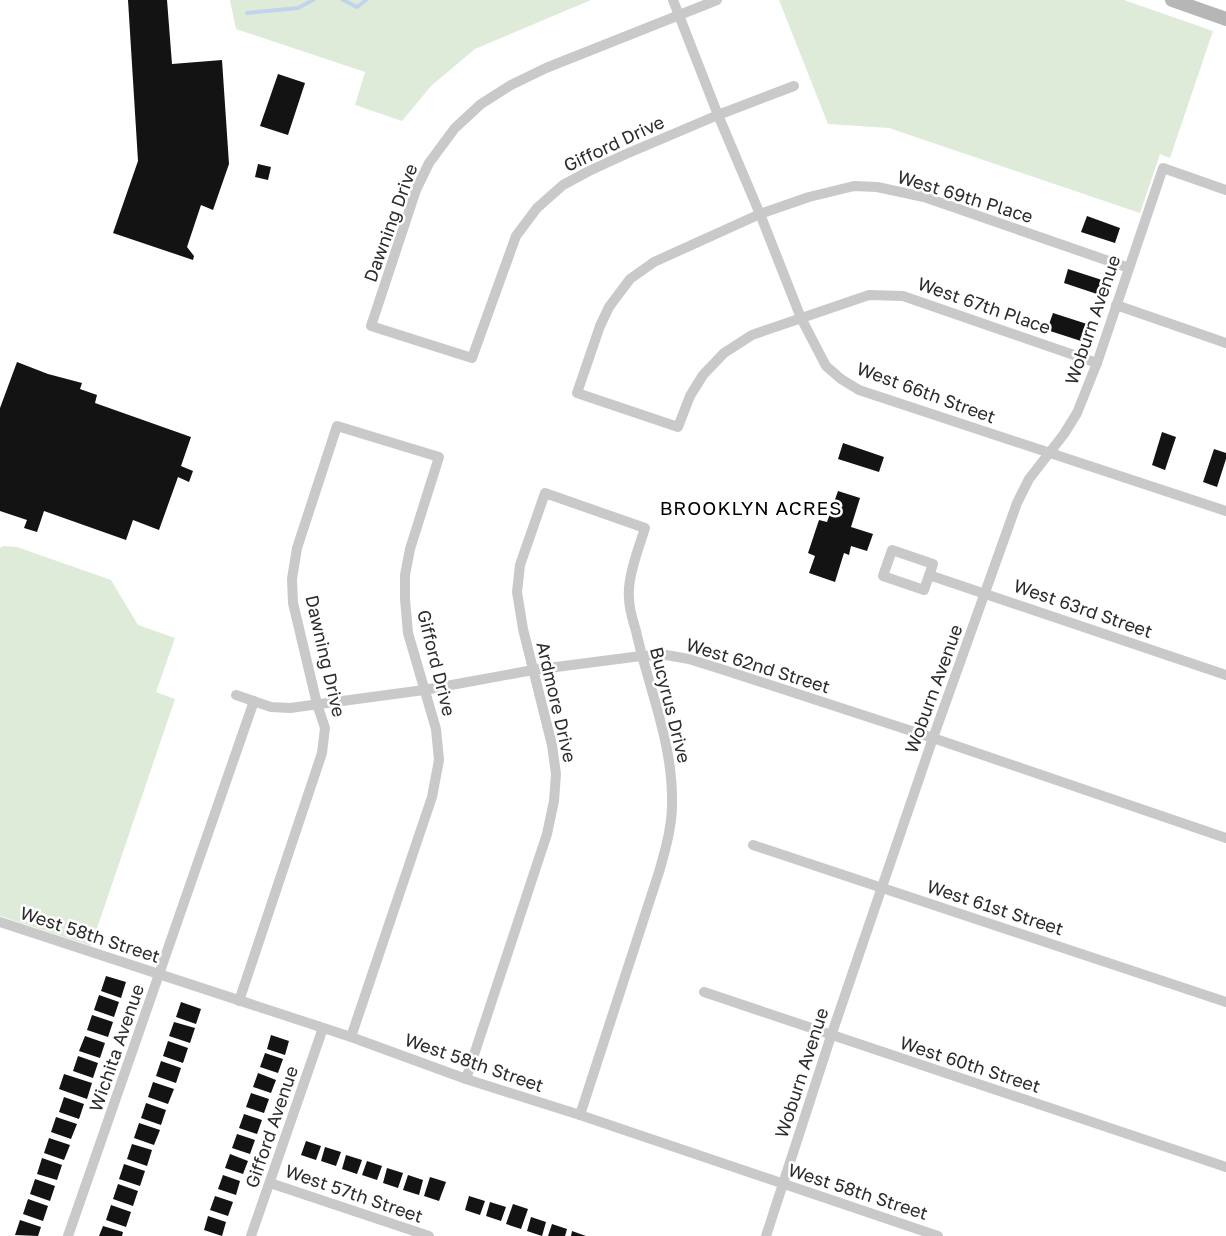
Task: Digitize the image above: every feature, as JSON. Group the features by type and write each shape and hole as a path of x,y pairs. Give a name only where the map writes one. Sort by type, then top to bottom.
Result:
{"main road":[{"path":"1172,0 1226,18"}],"street":[{"name":"West 66th Street","path":"672,0 801,318 826,366 841,379 859,390 1226,511"},
{"path":"678,15 717,0"},
{"name":"Dawning Drive","path":"421,341 371,326 416,190 429,163 455,128 481,104 511,85 546,68 678,15"},
{"path":"718,115 794,86"},
{"name":"Gifford Drive","path":"421,341 472,358 516,236 537,208 562,185 589,171 718,115"},
{"name":"Woburn Avenue","path":"766,1236 831,1036 933,738 1017,503 1029,479 1077,414 1097,363 1164,168 1226,190"},
{"name":"West 69th Place","path":"760,214 809,197 854,186 876,187 924,197 1129,268"},
{"path":"760,214 654,262 630,279 609,307 600,326 577,393 678,427 690,396 698,382 724,353 752,335 801,318"},
{"name":"West 67th Place","path":"801,318 869,295 903,296 1097,363"},
{"path":"1116,305 1226,343"},
{"name":"Dawning Drive","path":"239,1001 322,753 325,728 317,704 293,603 292,579 297,548 337,426 389,442"},
{"name":"Gifford Drive","path":"351,1037 396,898 432,797 438,766 436,729 408,633 405,575 410,549 439,457 389,442"},
{"name":"Ardmore Drive","path":"466,1080 547,834 554,801 556,774 552,745 516,592 520,566 544,493 592,510"},
{"name":"Bucyrus Drive","path":"580,1115 632,957 668,838 672,799 670,766 641,656 628,597 633,567 645,528 592,510"},
{"path":"892,550 933,564 930,575 924,590 883,576 892,550"},
{"name":"West 63rd Street","path":"930,575 1226,675"},
{"name":"West 62nd Street","path":"236,695 271,707 290,708 424,690 533,670 641,656 666,655 689,659 933,738 1226,838"},
{"name":"Wichita Avenue","path":"68,1236 254,701"},
{"name":"West 61st Street","path":"753,845 1226,1002"},
{"name":"West 58th Street","path":"1,926 351,1037 466,1080 580,1115 938,1236"},
{"name":"West 60th Street","path":"704,992 1226,1167"},
{"name":"Gifford Avenue","path":"251,1236 323,1028"},
{"name":"West 57th Street","path":"270,1183 429,1236"}],"green space":[{"path":"230,0 591,0 475,49 431,86 402,121 355,105 365,72 236,29"},
{"path":"779,0 1124,0 1213,31 1170,158 1160,154 1140,213 889,128 828,124"},
{"path":"4,546 17,547 111,580 138,625 175,638 156,692 175,699 91,946 0,916 0,548"}],"building":[{"path":"128,0 167,0 172,64 222,60 229,164 213,210 201,205 187,247 194,256 193,260 113,233 138,161"},
{"path":"278,74 305,83 288,135 260,126"},
{"path":"258,164 271,167 268,180 255,177"},
{"path":"1087,216 1120,228 1115,243 1081,232"},
{"path":"1068,269 1102,280 1097,294 1064,283"},
{"path":"1053,313 1087,324 1081,341 1047,330"},
{"path":"17,362 48,374 82,383 80,389 97,395 95,403 191,437 181,466 193,471 189,482 178,477 159,530 133,520 126,540 44,511 37,532 24,528 27,520 0,511 0,408"},
{"path":"1162,432 1176,437 1165,470 1152,465"},
{"path":"843,443 884,457 879,472 838,459"},
{"path":"1214,449 1226,453 1226,459 1217,487 1203,482"},
{"path":"838,491 860,498 851,527 873,534 867,551 851,546 849,555 844,553 835,582 809,573 815,556 808,553 819,520 827,522"},
{"path":"106,976 126,982 121,998 101,991"},
{"path":"99,995 119,1002 114,1017 94,1010"},
{"path":"181,1002 201,1009 196,1024 176,1017"},
{"path":"92,1015 113,1022 108,1037 87,1030"},
{"path":"174,1022 195,1028 190,1043 169,1036"},
{"path":"271,1035 289,1041 285,1055 267,1049"},
{"path":"85,1036 105,1043 100,1058 79,1051"},
{"path":"168,1041 188,1048 183,1063 163,1056"},
{"path":"265,1053 283,1059 278,1073 260,1067"},
{"path":"78,1056 98,1063 93,1078 73,1071"},
{"path":"161,1061 181,1068 176,1083 156,1076"},
{"path":"258,1073 276,1080 271,1093 253,1087"},
{"path":"64,1074 92,1083 87,1099 59,1089"},
{"path":"153,1082 174,1089 168,1104 148,1097"},
{"path":"251,1093 269,1099 264,1113 246,1107"},
{"path":"64,1097 84,1104 79,1119 59,1112"},
{"path":"146,1103 166,1110 161,1125 141,1118"},
{"path":"244,1114 262,1120 257,1134 239,1128"},
{"path":"56,1117 77,1124 71,1139 51,1132"},
{"path":"139,1123 160,1130 154,1145 134,1138"},
{"path":"237,1134 255,1140 250,1154 232,1148"},
{"path":"49,1138 70,1145 64,1160 44,1153"},
{"path":"306,1141 321,1146 316,1160 301,1155"},
{"path":"132,1144 152,1150 147,1166 127,1159"},
{"path":"325,1147 341,1152 336,1166 321,1161"},
{"path":"230,1154 248,1161 243,1174 225,1168"},
{"path":"346,1155 362,1160 357,1174 342,1169"},
{"path":"42,1158 62,1165 57,1180 37,1174"},
{"path":"367,1161 382,1166 377,1180 362,1175"},
{"path":"124,1164 145,1171 140,1186 119,1179"},
{"path":"387,1168 403,1173 398,1188 383,1183"},
{"path":"223,1175 240,1181 236,1195 218,1189"},
{"path":"408,1175 423,1180 419,1195 403,1190"},
{"path":"430,1177 446,1182 439,1201 424,1196"},
{"path":"35,1179 55,1186 50,1201 30,1194"},
{"path":"118,1184 138,1191 133,1206 113,1199"},
{"path":"215,1196 233,1202 228,1216 210,1210"},
{"path":"469,1196 485,1201 480,1215 465,1210"},
{"path":"28,1199 48,1206 43,1221 23,1214"},
{"path":"490,1202 506,1207 501,1221 486,1216"},
{"path":"513,1204 528,1209 521,1229 506,1224"},
{"path":"111,1205 131,1212 126,1227 106,1220"},
{"path":"208,1216 226,1222 222,1236 204,1230"},
{"path":"531,1217 546,1222 542,1236 527,1231"},
{"path":"20,1220 41,1227 38,1236 15,1235"},
{"path":"552,1224 567,1229 565,1236 548,1236"},
{"path":"103,1226 123,1232 122,1236 99,1236"},
{"path":"572,1231 586,1236 571,1236"}],"waterway":[{"path":"247,13 298,8 313,0"},
{"path":"343,0 357,7 366,0"}],"district":[{"name":"BROOKLYN ACRES","path":"751,508"}]}
